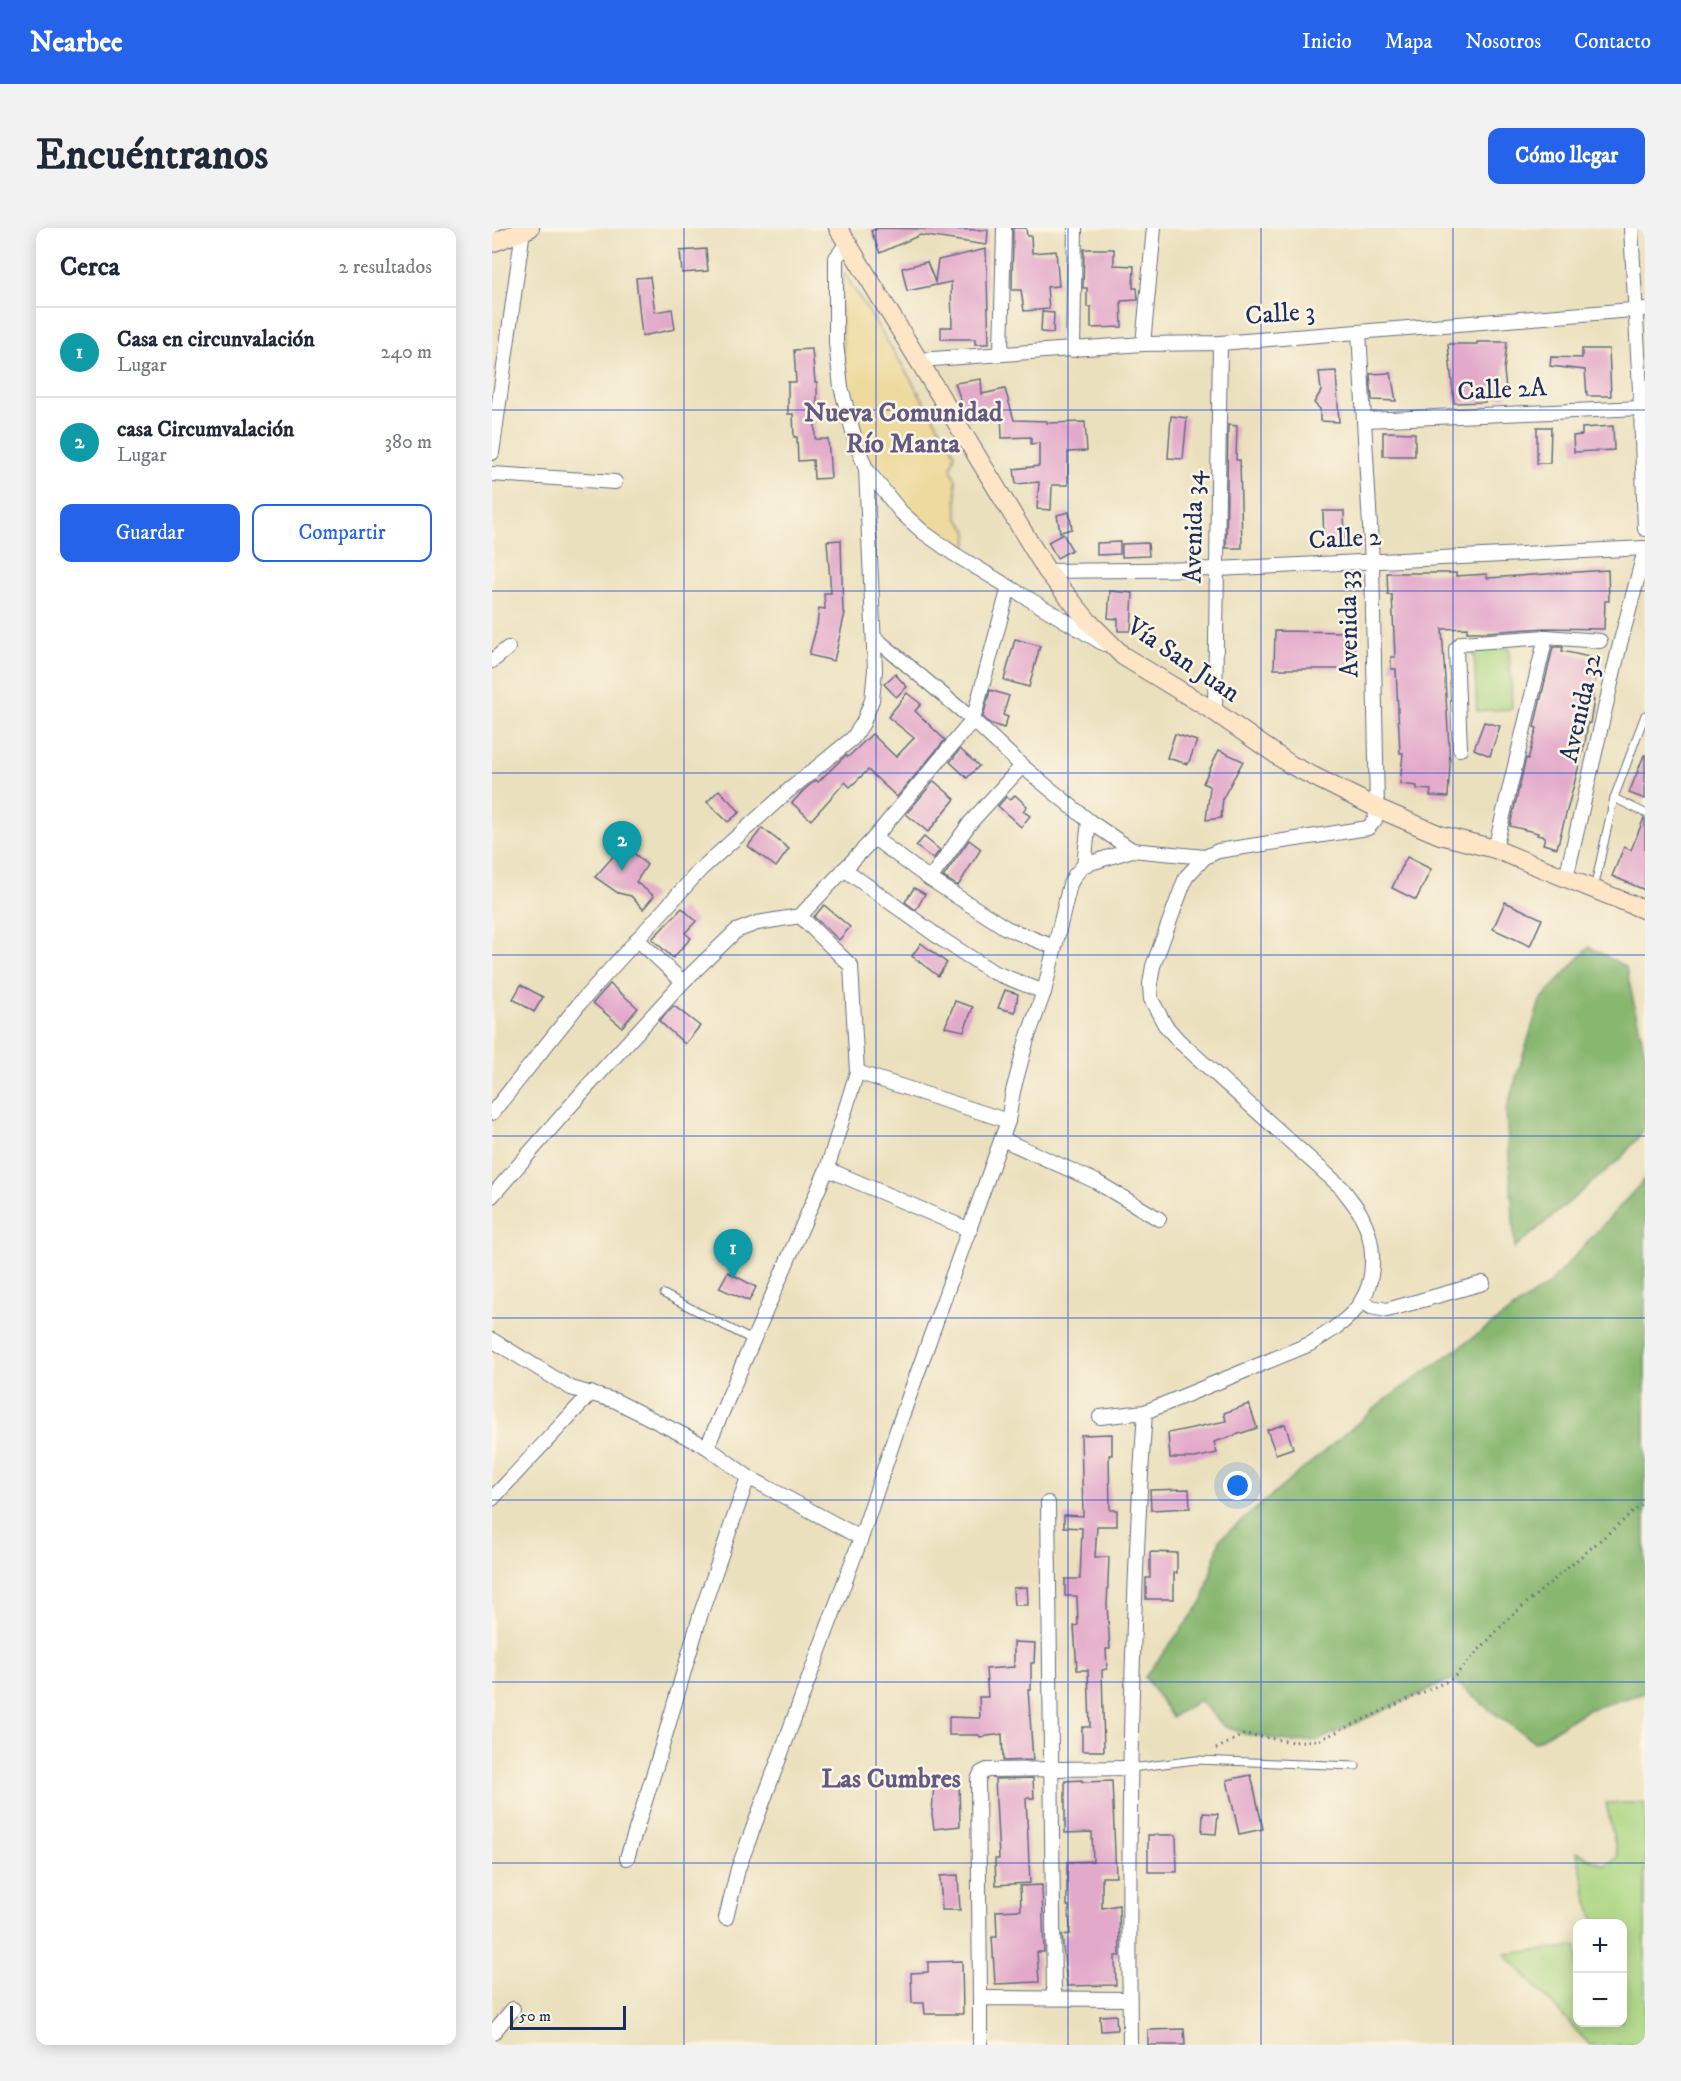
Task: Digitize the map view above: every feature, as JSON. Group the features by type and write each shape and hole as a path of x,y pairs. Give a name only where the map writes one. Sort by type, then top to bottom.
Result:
{"street":[{"path":"1001,353 1004,228"},
{"path":"1073,350 1075,228"},
{"path":"1143,344 1154,228"},
{"path":"1631,228 1640,309 1645,530"},
{"path":"492,243 527,229"},
{"path":"492,453 527,229"},
{"path":"492,1113 579,1004 701,869 742,831 853,738 863,723 872,700 875,638 866,469 856,443 841,387 836,343 836,258 843,235"},
{"name":"Vía San Juan","path":"843,235 1047,571 1088,621 1123,656 1215,712 1292,765 1377,808 1440,835 1495,849 1645,910"},
{"name":"Calle 3","path":"919,360 1143,344 1220,343 1640,309"},
{"name":"Avenida 33","path":"1359,332 1372,562 1377,808"},
{"name":"Avenida 34","path":"1215,712 1220,343"},
{"name":"Calle 2A","path":"1365,420 1641,408"},
{"path":"866,469 901,512 923,532 954,554 1123,656"},
{"path":"492,474 615,482"},
{"name":"Calle 2","path":"1047,571 1217,569 1645,549"},
{"name":"Avenida 32","path":"1566,878 1645,549"},
{"path":"492,1196 683,982 736,931 756,923 800,916 874,838 973,720 1009,587"},
{"path":"1460,748 1455,649 1458,646 1462,643 1546,637 1600,641"},
{"path":"1495,849 1546,637"},
{"path":"875,638 973,720 1022,766 1089,821 1132,850"},
{"path":"492,662 508,648"},
{"path":"930,879 970,823 1022,766"},
{"path":"1100,1417 1145,1412 1310,1344 1350,1317 1363,1301 1372,1280 1373,1249 1361,1215 1342,1188 1179,1041 1165,1025 1150,999 1150,984 1153,966 1186,877 1204,857 1218,851 1368,828 1376,820 1377,808"},
{"path":"726,1918 738,1869 861,1538 897,1430 1008,1121 1013,1091 1027,1039 1044,992 1070,884 1084,865 1089,821"},
{"path":"874,838 930,879 1006,928 1054,947"},
{"path":"1084,865 1132,850 1204,857"},
{"path":"844,869 940,938 993,972 1044,992"},
{"path":"706,1448 827,1169 857,1072 851,966 800,916"},
{"path":"637,939 683,982"},
{"path":"857,1072 1008,1121"},
{"path":"1002,1139 1095,1181 1159,1219"},
{"path":"827,1169 970,1230"},
{"path":"1363,1301 1371,1307 1387,1310 1484,1283"},
{"path":"492,1340 571,1388 616,1401 706,1448 748,1477 861,1538"},
{"path":"492,1499 591,1393"},
{"path":"1130,2045 1129,1768 1137,1527 1145,1412"},
{"path":"627,1858 701,1612 748,1477"},
{"path":"1048,1503 1054,1997"},
{"path":"980,2045 978,1779 981,1773 987,1770 1129,1768"},
{"path":"980,1998 1130,1999"},
{"path":"492,2034 513,2009"}],"lane":[{"path":"1594,889 1614,798 1645,715"},
{"path":"1614,798 1645,813"},
{"path":"664,1294 754,1341"},
{"path":"1129,1768 1196,1760 1356,1766"}],"path":[{"path":"1196,1760 1245,1734 1293,1742 1319,1740 1452,1679 1509,1618 1645,1502"}],"green space":[{"path":"1509,648 1512,709 1477,711 1474,650"},
{"path":"1589,947 1626,967 1645,1054 1645,1129 1622,1157 1515,1248 1506,1111 1540,1001"},
{"path":"1645,1179 1645,1693 1587,1710 1535,1742 1491,1711 1452,1679 1319,1740 1293,1742 1245,1734 1224,1726 1199,1700 1172,1717 1145,1677 1203,1601 1220,1539 1385,1400 1550,1283"},
{"path":"1606,1803 1645,1803 1645,2045 1590,2045 1573,2027 1627,2027 1627,1919 1594,1919 1577,1852 1604,1866 1618,1857"},
{"path":"1573,1946 1573,2027 1505,1954"}],"sand":[{"path":"844,273 955,453 951,469 956,480 957,517 968,531 967,554 917,519 888,489 857,436 850,414 845,380 841,310"}],"building":[{"path":"879,228 988,230 987,244 920,235 880,253 871,231"},
{"path":"1013,228 1026,228 1027,236 1031,236 1032,253 1056,251 1059,286 1047,287 1049,309 1024,311 1021,290 1012,290"},
{"path":"706,249 708,271 682,273 680,251"},
{"path":"986,249 989,344 975,344 975,339 941,339 941,327 952,327 951,282 907,291 902,268 927,262 935,282 938,260"},
{"path":"1084,249 1114,249 1114,265 1134,266 1133,288 1137,288 1138,300 1121,301 1122,327 1091,328 1091,307 1087,307 1087,288 1083,288"},
{"path":"650,277 655,312 672,309 675,329 642,336 636,278"},
{"path":"1042,312 1054,313 1053,333 1041,332"},
{"path":"1477,342 1507,342 1504,371 1507,398 1485,397 1485,402 1454,403 1448,344 1477,344"},
{"path":"812,349 815,382 817,382 815,439 828,439 831,478 814,479 813,460 798,461 793,414 788,414 788,382 796,382 794,350"},
{"path":"1582,349 1609,349 1611,396 1587,396 1585,370 1550,366 1551,357 1582,358"},
{"path":"1336,371 1339,422 1320,421 1320,409 1314,403 1321,391 1319,372"},
{"path":"1391,373 1396,401 1372,400 1370,374"},
{"path":"981,379 982,394 1005,389 1014,420 1047,421 1047,423 1085,422 1087,451 1068,452 1068,485 1052,485 1051,510 1037,509 1039,482 1016,484 1014,469 1039,466 1039,443 1031,444 1031,437 1002,438 1001,414 991,416 991,414 969,421 966,416 955,383"},
{"path":"1171,416 1187,418 1183,459 1168,458"},
{"path":"1228,425 1237,426 1236,460 1240,460 1242,548 1226,548"},
{"path":"1613,426 1614,450 1574,452 1573,436 1582,435 1582,428"},
{"path":"1537,427 1551,427 1550,463 1537,463"},
{"path":"1383,432 1415,433 1415,456 1383,456"},
{"path":"1323,511 1344,511 1345,547 1324,547"},
{"path":"1069,512 1072,529 1060,532 1057,515"},
{"path":"1063,534 1072,550 1057,558 1048,542"},
{"path":"841,540 843,612 845,613 834,661 809,655 819,608 825,609 824,593 831,593 827,541"},
{"path":"1120,542 1120,554 1097,555 1097,543"},
{"path":"1148,543 1149,556 1122,557 1122,544"},
{"path":"1608,570 1609,601 1605,601 1604,629 1545,628 1467,632 1467,628 1442,629 1450,764 1448,797 1430,796 1431,790 1400,784 1403,753 1400,753 1396,669 1391,669 1391,657 1395,657 1392,595 1388,595 1387,573 1456,573 1456,576 1487,574 1487,578"},
{"path":"1110,591 1133,593 1131,631 1118,631 1118,619 1108,618"},
{"path":"1275,631 1354,632 1354,669 1274,669"},
{"path":"1015,639 1040,646 1029,687 1004,680"},
{"path":"1553,647 1563,647 1562,651 1598,659 1590,723 1588,723 1585,743 1557,848 1543,844 1545,837 1537,835 1538,833 1510,826 1526,758 1528,759 1537,728 1534,727"},
{"path":"895,674 907,687 896,697 884,684"},
{"path":"990,690 1009,696 1003,715 1008,717 1004,728 989,723 983,717"},
{"path":"907,693 921,704 915,711 945,740 897,797 868,770 850,787 845,782 811,820 792,803 804,790 816,780 818,782 872,734 896,757 914,738 888,717"},
{"path":"1484,722 1500,726 1490,756 1474,749"},
{"path":"1175,734 1197,741 1188,764 1167,758"},
{"path":"960,749 979,766 967,778 950,762"},
{"path":"1219,750 1243,761 1223,798 1221,818 1206,820 1210,787 1203,783"},
{"path":"1645,755 1645,799 1629,793"},
{"path":"934,781 955,799 928,832 906,814"},
{"path":"719,790 740,812 728,822 707,802"},
{"path":"1015,795 1027,806 1023,811 1030,816 1021,827 998,806 1006,797 1010,800"},
{"path":"1644,818 1645,890 1612,876 1624,847 1631,850"},
{"path":"762,828 789,849 776,867 748,846"},
{"path":"924,837 940,850 933,859 916,846"},
{"path":"969,840 981,849 958,886 943,877"},
{"path":"624,844 647,865 636,882 654,896 643,909 631,896 618,893 595,877"},
{"path":"1407,857 1431,869 1416,900 1392,888"},
{"path":"914,888 925,894 916,910 905,902"},
{"path":"1505,902 1542,919 1530,946 1493,929"},
{"path":"824,905 850,927 839,940 814,917"},
{"path":"682,908 696,921 685,933 691,938 673,958 652,939"},
{"path":"921,943 947,963 938,976 912,956"},
{"path":"610,984 638,1008 622,1027 593,1003"},
{"path":"521,985 543,997 534,1012 513,999"},
{"path":"1005,990 1018,994 1015,1012 998,1008"},
{"path":"955,1001 973,1007 964,1031 945,1027"},
{"path":"674,1006 700,1026 685,1044 659,1021"},
{"path":"728,1272 756,1287 749,1301 719,1288"},
{"path":"1249,1404 1257,1428 1214,1442 1217,1453 1195,1458 1170,1458 1168,1433 1226,1421 1224,1413"},
{"path":"1285,1424 1293,1448 1276,1454 1267,1430"},
{"path":"1112,1434 1112,1455 1109,1455 1110,1510 1117,1510 1117,1526 1097,1526 1095,1557 1109,1557 1107,1605 1110,1649 1106,1649 1107,1669 1102,1670 1104,1751 1082,1751 1082,1727 1090,1727 1088,1670 1077,1670 1074,1626 1078,1625 1077,1596 1065,1596 1065,1579 1080,1579 1082,1528 1064,1527 1064,1515 1083,1516 1081,1435"},
{"path":"1189,1489 1190,1508 1151,1510 1150,1490"},
{"path":"1150,1552 1177,1553 1174,1599 1146,1599 1146,1578 1150,1578"},
{"path":"1027,1587 1028,1605 1014,1605 1013,1588"},
{"path":"1014,1642 1035,1643 1034,1663 1031,1663 1031,1689 1028,1689 1033,1760 1003,1761 1002,1734 980,1737 979,1735 949,1735 949,1717 980,1718 979,1697 988,1697 986,1669 1014,1667"},
{"path":"1251,1775 1263,1829 1239,1834 1227,1780"},
{"path":"1033,1778 1034,1798 1026,1798 1030,1883 996,1885 995,1859 999,1859 995,1779"},
{"path":"1082,1780 1082,1782 1112,1781 1116,1877 1102,1877 1102,1908 1119,1905 1120,1956 1115,1956 1116,1985 1067,1986 1062,1935 1070,1934 1069,1906 1067,1906 1067,1862 1093,1861 1092,1832 1065,1833 1065,1781"},
{"path":"934,1782 959,1782 960,1826 934,1829 932,1814"},
{"path":"1203,1813 1218,1814 1216,1834 1202,1833"},
{"path":"1148,1835 1176,1835 1177,1872 1148,1872"},
{"path":"958,1875 960,1910 942,1910 940,1876"},
{"path":"1042,1885 1044,1952 1037,1952 1039,1982 995,1984 992,1937 997,1937 996,1911 1021,1910 1020,1886"},
{"path":"962,1961 963,2014 925,2014 924,2003 912,2003 911,1973 928,1972 928,1962"},
{"path":"1116,2015 1117,2030 1101,2031 1100,2016"},
{"path":"1184,2029 1185,2045 1148,2045 1148,2030"}],"place":[{"name":"casa Circumvalación","path":"622,871"},
{"name":"Casa en circunvalación","path":"733,1279"}],"district":[{"name":"Nueva Comunidad Río Manta","path":"903,428"},
{"name":"Las Cumbres","path":"891,1779"}]}
